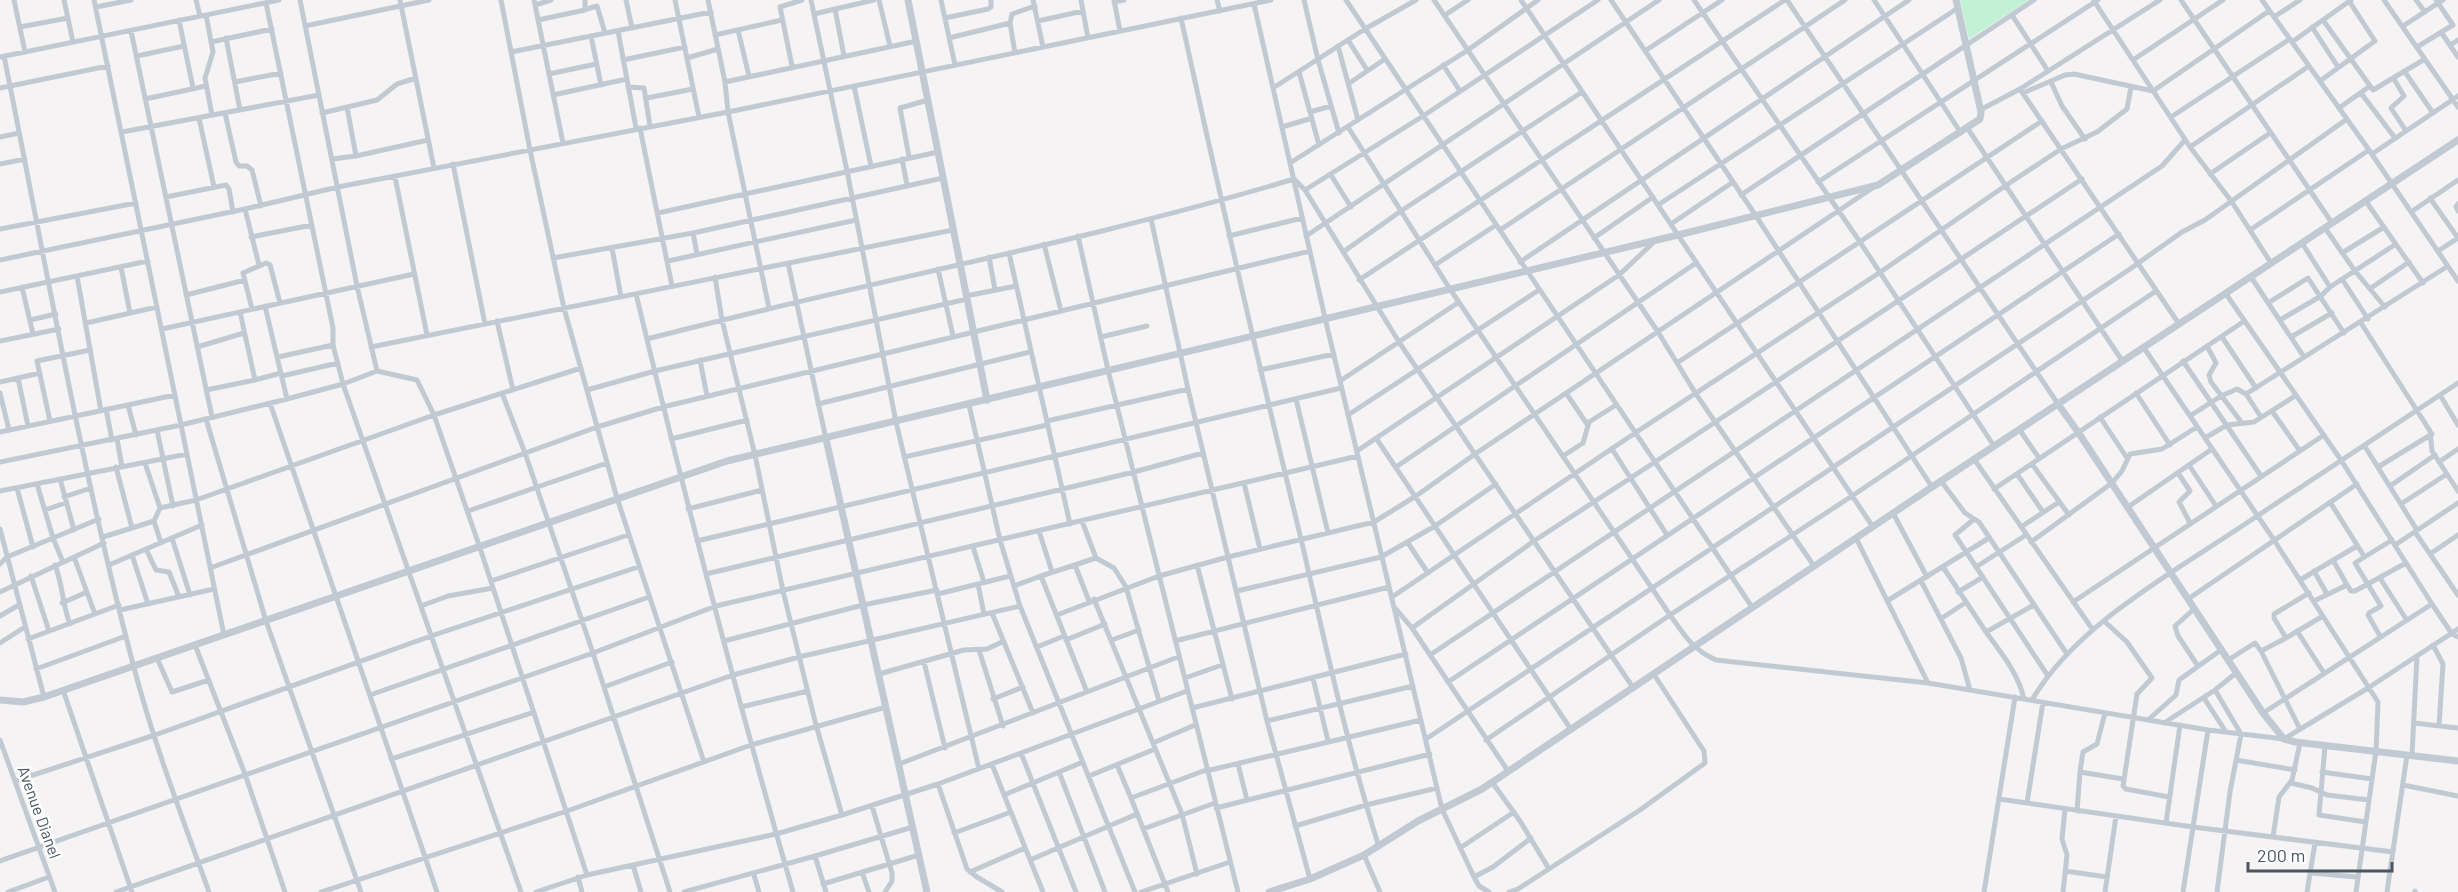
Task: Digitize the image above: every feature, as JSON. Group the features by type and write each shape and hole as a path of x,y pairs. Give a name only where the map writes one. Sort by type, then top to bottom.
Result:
{"street":[{"path":"14,0 25,52"},
{"path":"64,0 73,42"},
{"path":"94,0 224,635"},
{"path":"96,7 131,0"},
{"path":"196,0 211,42 213,56 205,78 212,115"},
{"path":"209,892 133,666 87,473 10,86 2,57 279,0"},
{"path":"300,0 357,286 377,371"},
{"path":"305,26 401,3 429,0"},
{"path":"501,0 564,308 628,535 683,693 704,762"},
{"path":"551,0 534,3 563,143"},
{"path":"585,0 587,9"},
{"path":"628,0 632,28"},
{"path":"675,0 699,117"},
{"path":"709,0 725,82 728,112 769,308"},
{"path":"792,66 781,5 802,0"},
{"path":"811,0 896,422 979,769"},
{"path":"814,14 874,0"},
{"path":"879,0 890,46"},
{"path":"909,0 987,400"},
{"path":"941,0 955,65"},
{"path":"945,18 988,9 991,7 991,0"},
{"path":"1081,0 1088,38"},
{"path":"1120,31 1114,1 1124,0"},
{"path":"1217,0 1220,11"},
{"path":"0,260 261,206 338,187 728,112 1271,0"},
{"path":"1304,0 1339,133"},
{"path":"1346,0 1752,607"},
{"path":"1273,88 1365,29 1416,0"},
{"path":"1434,0 1658,332 1696,394 1814,566"},
{"path":"1445,15 1468,0"},
{"path":"1521,0 1873,527"},
{"path":"1290,163 1468,50 1539,0"},
{"path":"1305,190 1423,116 1598,0"},
{"path":"1611,0 1756,216 1932,487"},
{"path":"1306,236 1659,0"},
{"path":"1694,0 1860,242 1994,446"},
{"path":"1645,51 1722,0"},
{"path":"1359,280 1786,0 1923,200 1978,287 2078,432 2263,713 2284,738"},
{"path":"1435,265 1622,151 1845,0"},
{"path":"1874,0 1940,101 1987,157 2123,362"},
{"path":"1521,262 1909,0"},
{"path":"1741,195 2034,0"},
{"path":"2021,91 2048,71 2160,0"},
{"path":"2181,0 2309,189 2342,253 2385,307"},
{"path":"2133,60 2223,0"},
{"path":"2262,0 2457,277"},
{"path":"2274,17 2298,0"},
{"path":"2384,0 2455,98 2458,107"},
{"path":"2416,0 2425,12"},
{"path":"1818,182 2095,1 2185,140 2232,202 2271,263"},
{"path":"2171,117 2350,1 2375,41 2320,81"},
{"path":"2403,26 2439,1 2453,25 2417,47"},
{"path":"266,3 333,328 333,345 343,384 521,892"},
{"path":"401,3 434,168"},
{"path":"1015,53 1010,23 1012,14 1034,3 1043,47"},
{"path":"1254,4 1325,318 1442,809 1479,886 1489,892"},
{"path":"1057,615 1159,576 1374,522 1878,185 1964,131 1980,119 1980,110 1957,4 1903,45 1658,205"},
{"path":"538,20 597,6 605,33"},
{"path":"836,9 844,56"},
{"path":"1038,21 1083,11"},
{"path":"1980,110 2021,91 2074,74 2153,91 2269,11"},
{"path":"511,52 711,12"},
{"path":"2012,15 2048,71"},
{"path":"20,27 68,18"},
{"path":"1181,18 1220,201 1316,606 1348,737 1379,847"},
{"path":"179,20 193,88"},
{"path":"715,35 782,20"},
{"path":"2323,20 2375,90 2425,59"},
{"path":"949,38 1010,23"},
{"path":"2312,27 2338,67"},
{"path":"211,42 272,29"},
{"path":"738,30 749,76"},
{"path":"131,31 206,390 209,418 226,489 266,621 361,892"},
{"path":"618,31 628,87 658,213 672,286"},
{"path":"2441,32 2458,57"},
{"path":"591,36 601,85"},
{"path":"226,39 240,110"},
{"path":"1348,40 1367,70"},
{"path":"2450,45 2458,40"},
{"path":"725,82 916,41"},
{"path":"137,57 184,46"},
{"path":"1338,46 1358,120"},
{"path":"623,60 685,47"},
{"path":"687,58 718,49"},
{"path":"1348,84 1385,59"},
{"path":"549,74 596,64"},
{"path":"1443,65 1460,91"},
{"path":"0,88 108,66"},
{"path":"2190,147 2310,66"},
{"path":"1299,72 1319,145"},
{"path":"2405,72 2433,113"},
{"path":"234,82 281,73"},
{"path":"322,113 377,100 397,84 416,78"},
{"path":"553,95 627,79"},
{"path":"2394,79 2404,96 2391,108 2406,131"},
{"path":"2051,82 2062,106 2085,139"},
{"path":"146,99 206,86"},
{"path":"854,86 871,166"},
{"path":"2339,108 2370,86"},
{"path":"628,87 643,87 647,98 650,126"},
{"path":"1392,597 1612,448 1879,273 2005,186 2061,149 2085,139 2126,110 2132,87"},
{"path":"647,98 693,89"},
{"path":"2021,91 2179,324"},
{"path":"1343,252 1401,211 1582,92"},
{"path":"2361,93 2395,138"},
{"path":"122,132 319,95"},
{"path":"2250,230 2309,189 2395,138 2455,98"},
{"path":"909,158 899,110 902,107 928,100"},
{"path":"1282,127 1331,106"},
{"path":"347,107 356,156"},
{"path":"225,113 236,162 239,166 247,166 252,170 261,206"},
{"path":"199,118 214,187"},
{"path":"1426,738 2084,301 2182,232 2232,202 2347,119"},
{"path":"1677,363 2042,121"},
{"path":"1348,127 1450,289 1670,615 1692,646 1716,660 1928,683 2241,735 2284,738 2300,743 2458,761"},
{"path":"0,137 19,133"},
{"path":"2210,174 2270,133"},
{"path":"332,159 428,140"},
{"path":"1430,655 1916,328 2162,166 2185,140"},
{"path":"1269,892 1310,879 1364,855 1418,821 1491,782 1692,646 2458,140"},
{"path":"658,213 938,152"},
{"path":"0,164 24,159"},
{"path":"902,159 907,185"},
{"path":"453,164 485,324"},
{"path":"1331,175 1351,207"},
{"path":"395,177 426,335"},
{"path":"553,258 693,233 943,178"},
{"path":"647,339 769,308 1151,219 1294,179"},
{"path":"1294,179 1305,190 1359,280 1417,369 1632,687"},
{"path":"1412,627 1593,501 2082,179"},
{"path":"1671,224 1733,182"},
{"path":"2411,212 2457,182"},
{"path":"166,197 224,184 228,186 233,212"},
{"path":"0,700 23,702 44,697 680,476 755,454 969,405 1878,185"},
{"path":"1594,238 1653,197"},
{"path":"2430,198 2458,238 2438,251"},
{"path":"2366,200 2423,283"},
{"path":"0,229 136,203"},
{"path":"2458,204 2456,207 2458,211"},
{"path":"245,209 259,265"},
{"path":"1229,236 1302,218"},
{"path":"1151,219 1196,424 1275,755 1310,879"},
{"path":"668,261 856,220"},
{"path":"251,237 312,225"},
{"path":"2342,253 2384,227"},
{"path":"371,347 953,230"},
{"path":"693,233 697,254"},
{"path":"1448,682 2119,234"},
{"path":"1078,236 1141,507 1238,892"},
{"path":"0,861 593,653 716,606 1244,483 1357,453 1556,315 1619,275 1656,240"},
{"path":"2302,243 2330,287"},
{"path":"1044,244 1061,311"},
{"path":"2280,320 2320,296 2396,244"},
{"path":"612,248 621,297"},
{"path":"210,568 597,427 663,407 1310,251"},
{"path":"1009,253 1070,524"},
{"path":"988,257 995,290"},
{"path":"0,292 148,261"},
{"path":"2371,288 2409,262"},
{"path":"252,309 244,272 266,263 270,265 280,303"},
{"path":"788,263 927,892"},
{"path":"1396,467 1696,263"},
{"path":"2246,394 2368,319 2448,266"},
{"path":"121,267 130,313"},
{"path":"938,269 952,336"},
{"path":"162,329 414,274"},
{"path":"77,276 90,350 104,410 115,439 132,528"},
{"path":"715,277 722,320 755,454 783,591 816,725 842,815"},
{"path":"2251,277 2304,357"},
{"path":"2268,303 2308,278 2344,333"},
{"path":"2342,279 2368,319"},
{"path":"186,295 245,280"},
{"path":"587,390 700,360 876,321 1016,286"},
{"path":"22,287 33,334"},
{"path":"1348,414 1539,290"},
{"path":"1486,740 2157,291"},
{"path":"636,294 688,509 793,892"},
{"path":"2226,294 2243,322 2342,460 2452,634 2458,637"},
{"path":"697,541 1296,399 1341,384 1459,302"},
{"path":"266,306 287,399"},
{"path":"86,324 157,307"},
{"path":"240,312 255,380"},
{"path":"2291,337 2332,313"},
{"path":"30,320 56,314"},
{"path":"497,321 513,390"},
{"path":"1994,489 2243,322"},
{"path":"2361,323 2432,434 2431,447 2458,491"},
{"path":"1101,337 1147,326"},
{"path":"0,341 58,329"},
{"path":"197,347 244,333"},
{"path":"2222,337 2256,388"},
{"path":"278,357 333,345"},
{"path":"2207,346 2216,363 2209,377 2242,423"},
{"path":"2144,348 2258,515 2368,688 2376,697 2378,706 2376,751 2356,892"},
{"path":"50,421 38,360 90,350"},
{"path":"818,404 1030,352"},
{"path":"1260,370 1334,354"},
{"path":"700,360 707,396"},
{"path":"2183,362 2261,476"},
{"path":"206,390 338,363"},
{"path":"160,508 196,500 435,415 580,368"},
{"path":"0,462 136,435 270,404 343,384 377,371 417,380 435,415 587,875"},
{"path":"0,382 40,373"},
{"path":"18,378 28,426"},
{"path":"2032,700 2067,654 2104,621 2258,515 2458,383"},
{"path":"904,457 1188,389"},
{"path":"2190,416 2211,401 2237,390 2246,394 2261,417"},
{"path":"0,393 9,430"},
{"path":"502,393 525,453 593,653 670,892"},
{"path":"1566,393 1587,424"},
{"path":"2136,393 2170,445"},
{"path":"0,432 175,395"},
{"path":"2440,395 2456,416 2458,425"},
{"path":"2205,438 2227,425 2251,423 2295,396"},
{"path":"1296,399 1328,533"},
{"path":"270,404 315,529 437,892"},
{"path":"128,405 136,435"},
{"path":"969,405 1000,540 1020,606 1135,892"},
{"path":"1563,456 1583,443 1587,424 1616,405"},
{"path":"2272,411 2300,451"},
{"path":"2100,417 2127,458"},
{"path":"671,439 747,420"},
{"path":"2031,542 2112,483 2122,471 2127,458 2134,452 2147,452 2170,445 2198,427"},
{"path":"2019,429 2040,458"},
{"path":"157,430 173,506"},
{"path":"2378,467 2432,434"},
{"path":"2073,602 2324,435"},
{"path":"1376,438 1570,728"},
{"path":"2364,445 2430,554 2458,595"},
{"path":"1612,448 1667,535"},
{"path":"2128,507 2212,449"},
{"path":"2439,462 2458,449"},
{"path":"706,574 1134,472 1203,453"},
{"path":"0,491 187,454"},
{"path":"2390,486 2435,455"},
{"path":"1974,459 2093,630"},
{"path":"146,463 160,508 154,521 161,543"},
{"path":"468,512 607,463"},
{"path":"2032,464 2069,514"},
{"path":"2189,465 2216,506"},
{"path":"2178,473 2190,491 2179,502 2190,523"},
{"path":"2017,474 2043,512"},
{"path":"2401,504 2447,474"},
{"path":"60,479 74,530"},
{"path":"1941,481 1973,520 1979,522 2067,654"},
{"path":"1244,483 1260,549"},
{"path":"37,484 53,538 63,562"},
{"path":"1237,591 1381,557 1435,526 1496,484"},
{"path":"2188,599 2356,484"},
{"path":"17,488 33,547"},
{"path":"45,510 91,488"},
{"path":"688,509 762,490"},
{"path":"2020,527 2059,501"},
{"path":"2330,502 2364,556"},
{"path":"2380,636 2368,615 2380,606 2355,563 2364,556 2416,531 2458,502"},
{"path":"1893,513 1927,577"},
{"path":"0,564 7,557 99,519"},
{"path":"1973,520 1955,535 2048,676"},
{"path":"0,592 104,540 154,521"},
{"path":"1082,521 1096,558 1114,568 1126,587 1159,701"},
{"path":"109,565 202,525"},
{"path":"1039,531 1052,572"},
{"path":"0,532 44,697"},
{"path":"491,581 628,535"},
{"path":"1976,567 2026,535"},
{"path":"2430,554 2458,536"},
{"path":"172,538 190,595"},
{"path":"1856,538 1928,683"},
{"path":"1887,600 1989,538"},
{"path":"1408,543 1428,573"},
{"path":"2300,580 2357,546"},
{"path":"973,547 981,583 984,614"},
{"path":"146,549 156,570 170,572 179,597"},
{"path":"132,555 148,604"},
{"path":"74,556 95,614"},
{"path":"1014,586 1096,558"},
{"path":"2332,560 2351,591 2355,591 2406,563"},
{"path":"55,565 63,587 62,603 70,624"},
{"path":"1075,565 1112,640 1182,814 1197,874"},
{"path":"1197,566 1232,699"},
{"path":"15,781 155,735 431,636 638,567"},
{"path":"1943,567 1965,603 2010,665 2024,699"},
{"path":"2314,571 2327,594"},
{"path":"31,576 49,631"},
{"path":"724,641 863,605 1010,576"},
{"path":"1041,576 1087,692"},
{"path":"1958,592 1983,577"},
{"path":"2380,578 2406,619"},
{"path":"1921,580 1961,657 1970,690"},
{"path":"2314,601 2347,585"},
{"path":"1175,641 1389,587"},
{"path":"421,606 448,596 493,588"},
{"path":"28,639 95,614 214,589"},
{"path":"62,603 87,592"},
{"path":"2286,638 2274,614 2309,593"},
{"path":"370,695 649,597"},
{"path":"1942,618 1965,603"},
{"path":"2263,713 2432,604"},
{"path":"0,616 19,605"},
{"path":"1986,632 2034,605"},
{"path":"116,892 131,890 199,863 733,675 800,657 1020,606"},
{"path":"1395,608 1412,627 1508,771"},
{"path":"2194,609 2175,626 2178,636 2198,666"},
{"path":"992,613 1034,713"},
{"path":"2261,651 2323,616"},
{"path":"2104,621 2127,642 2151,676 2151,680 2137,694 2123,779 2126,789 2169,797"},
{"path":"1037,647 1105,624"},
{"path":"0,644 25,627"},
{"path":"2284,738 2368,688 2458,629"},
{"path":"1112,640 1139,630"},
{"path":"2297,631 2324,673"},
{"path":"36,669 126,636"},
{"path":"879,674 969,649 987,649 1004,641"},
{"path":"2228,660 2255,643 2300,729"},
{"path":"195,645 245,774 285,892"},
{"path":"2433,645 2443,664 2439,726"},
{"path":"980,650 1003,726"},
{"path":"2148,720 2176,695 2179,680 2221,650"},
{"path":"1192,708 1406,654"},
{"path":"899,764 1178,657"},
{"path":"2387,892 2414,723 2417,657"},
{"path":"157,658 172,692 209,680"},
{"path":"604,687 672,662"},
{"path":"924,662 945,748"},
{"path":"1185,678 1222,664"},
{"path":"2164,723 2204,698 2236,672"},
{"path":"1509,892 1518,889 1640,810 1705,763 1704,751 1653,673"},
{"path":"1313,678 1328,741"},
{"path":"1267,721 1413,686"},
{"path":"993,699 1023,687"},
{"path":"63,690 131,890"},
{"path":"2215,690 2241,735 2224,831 2217,892"},
{"path":"741,707 808,691"},
{"path":"536,892 578,877 660,857 776,834 872,806 938,784 1187,691"},
{"path":"1984,892 2015,697"},
{"path":"2204,698 2226,732"},
{"path":"2027,803 2043,702"},
{"path":"321,892 567,811 751,745 886,707"},
{"path":"392,759 534,712"},
{"path":"2077,811 2083,753 2097,744 2105,713"},
{"path":"1131,798 1206,771 1421,720"},
{"path":"2414,723 2458,728"},
{"path":"1089,776 1117,765 1195,725"},
{"path":"2166,823 2180,725"},
{"path":"2183,892 2208,730"},
{"name":"Avenue Dianel","path":"0,740 55,892"},
{"path":"2272,837 2279,796 2291,783 2300,743"},
{"path":"2325,746 2319,793 2319,815 2366,822"},
{"path":"1021,753 1076,892"},
{"path":"1143,829 1182,814 1430,754"},
{"path":"2236,760 2295,771"},
{"path":"1004,795 1083,762"},
{"path":"992,764 1043,892"},
{"path":"1238,764 1247,800"},
{"path":"1117,765 1168,892"},
{"path":"1059,772 1105,892"},
{"path":"2080,772 2123,779"},
{"path":"2322,772 2372,779"},
{"path":"1491,782 1514,812 1549,869"},
{"path":"2291,783 2312,788 2319,793 2369,800"},
{"path":"938,784 970,872 1002,892"},
{"path":"2403,785 2458,796"},
{"path":"1295,826 1366,805 1437,788"},
{"path":"1999,799 2193,827 2393,852"},
{"path":"872,806 892,877 885,892"},
{"path":"2063,892 2067,855 2062,839 2065,809"},
{"path":"954,833 1011,812"},
{"path":"1460,848 1514,812"},
{"path":"1030,860 1137,814"},
{"path":"2105,892 2116,816"},
{"path":"684,892 713,889 913,827"},
{"path":"1474,877 1493,867 1531,838"},
{"path":"2307,892 2312,873 2315,843"},
{"path":"970,872 1025,848"},
{"path":"824,884 919,855"},
{"path":"1364,855 1380,892"},
{"path":"815,856 826,892"},
{"path":"1141,892 1230,862"},
{"path":"633,865 640,892"},
{"path":"2065,871 2107,877"},
{"path":"862,872 869,892"},
{"path":"2312,873 2357,877"},
{"path":"754,875 759,892"},
{"path":"8,892 49,877"},
{"path":"578,877 582,892"}],"green space":[{"path":"1960,0 2029,0 1969,39"}]}
